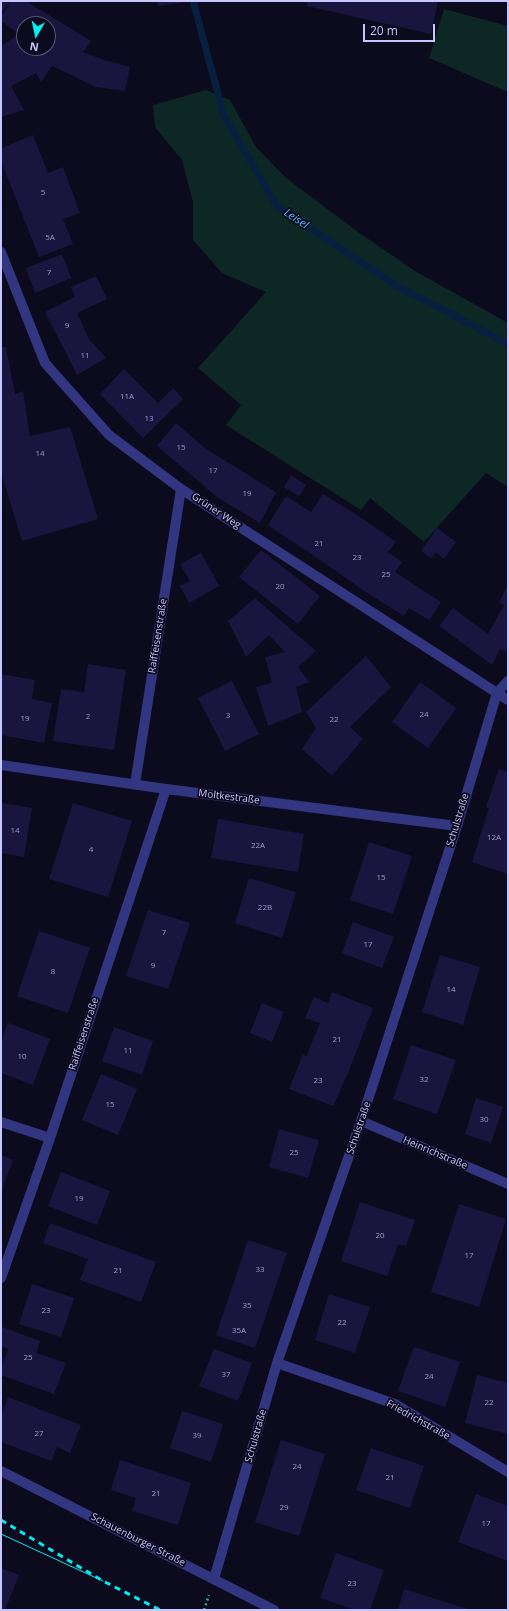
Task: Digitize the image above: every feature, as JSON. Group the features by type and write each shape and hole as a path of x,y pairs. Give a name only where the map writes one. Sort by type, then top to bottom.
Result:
{"street":[{"name":"Grüner Weg","path":"1,252 45,363 109,435 181,488 508,700"},
{"name":"Raiffeisenstraße","path":"135,784 181,488"},
{"name":"Schulstraße","path":"214,1579 277,1363 361,1121 457,826 497,693 508,681"},
{"name":"Moltkestraße","path":"1,765 166,789 457,826"},
{"name":"Raiffeisenstraße","path":"1,1278 50,1138 166,789"},
{"name":"Heinrichstraße","path":"361,1121 508,1184"},
{"path":"1,1122 50,1138"},
{"name":"Friedrichstraße","path":"277,1363 395,1404 508,1472"},
{"name":"Schauenburger Straße","path":"1,1471 274,1610"}],"green space":[{"path":"444,9 508,26 508,92 429,58"},
{"path":"206,90 230,100 256,147 285,177 358,232 415,271 508,323 508,487 486,473 424,542 370,498 361,510 226,425 241,405 198,368 266,292 222,273 193,240 193,202 182,160 155,127 153,105"}],"building":[{"path":"1,1 10,1 1,14"},
{"path":"10,1 26,1 50,16 16,16 16,32 1,21 1,18"},
{"path":"157,1 187,1 187,2 158,6"},
{"path":"308,1 438,1 431,34 307,6"},
{"path":"56,19 91,41 83,52 104,60 130,67 125,91 96,87 52,66 41,82 36,73 11,86 24,110 1,117 1,46 16,36 16,56 56,56"},
{"path":"33,135 48,173 63,167 80,213 63,219 73,244 39,257 1,161 1,148"},
{"path":"62,254 71,278 35,293 26,268"},
{"path":"96,276 107,299 77,313 89,339 106,358 77,375 45,312 75,297 71,287"},
{"path":"1,347 6,347 15,394 23,391 30,436 70,427 98,519 22,541 1,472"},
{"path":"124,369 158,403 173,388 183,399 143,438 100,394"},
{"path":"176,423 206,449 276,492 260,523 217,497 157,446"},
{"path":"291,475 306,485 299,496 284,487"},
{"path":"323,494 396,542 388,552 402,562 395,572 441,602 429,620 409,608 404,616 364,591 268,525 286,496 311,512"},
{"path":"437,528 456,542 444,559 436,552 431,558 421,551"},
{"path":"261,550 320,596 298,624 239,577"},
{"path":"201,553 219,586 189,603 180,586 190,581 180,564"},
{"path":"508,584 508,652 500,649 492,665 439,626 453,608 488,634 504,605 499,603"},
{"path":"255,598 316,651 298,667 309,682 296,687 302,712 268,726 256,687 272,683 265,657 285,652 269,635 246,657 228,621"},
{"path":"366,656 391,687 350,727 363,739 332,776 302,749 316,728 306,712"},
{"path":"88,664 126,670 114,750 53,741 61,689 84,692"},
{"path":"1,674 35,680 32,699 52,703 44,743 1,735"},
{"path":"232,681 259,734 225,751 198,698"},
{"path":"420,682 456,708 428,748 392,722"},
{"path":"499,769 508,772 508,874 472,862 489,808 486,807"},
{"path":"1,803 32,808 24,857 1,853"},
{"path":"73,803 132,821 108,897 49,879"},
{"path":"218,819 304,834 298,872 211,858"},
{"path":"369,842 412,856 393,914 350,900"},
{"path":"249,878 296,892 282,938 235,923"},
{"path":"148,910 190,923 168,989 126,976"},
{"path":"353,922 394,937 382,968 342,953"},
{"path":"39,931 90,948 68,1013 17,996"},
{"path":"440,955 480,967 463,1025 422,1012"},
{"path":"332,992 373,1008 348,1073 333,1106 289,1089 303,1054 306,1057 320,1023 305,1018 314,997 328,1003"},
{"path":"262,1003 284,1012 272,1042 250,1033"},
{"path":"8,1023 50,1039 33,1085 1,1073 1,1042"},
{"path":"114,1027 153,1041 142,1075 102,1061"},
{"path":"411,1045 456,1060 437,1114 393,1099"},
{"path":"101,1074 137,1089 118,1135 82,1120"},
{"path":"476,1098 503,1107 491,1143 465,1134"},
{"path":"279,1129 319,1140 308,1178 269,1167"},
{"path":"1,1155 13,1160 1,1192"},
{"path":"61,1172 110,1191 97,1225 48,1206"},
{"path":"360,1202 415,1220 406,1246 398,1244 387,1276 341,1261"},
{"path":"459,1204 506,1219 479,1307 431,1292"},
{"path":"50,1223 156,1262 141,1302 80,1280 88,1259 43,1243"},
{"path":"248,1240 287,1253 255,1348 216,1335"},
{"path":"32,1284 74,1298 61,1337 19,1324"},
{"path":"329,1294 370,1307 355,1353 315,1340"},
{"path":"2,1327 40,1341 36,1353 66,1363 54,1394 1,1375 1,1368 8,1349 1,1346"},
{"path":"414,1347 460,1362 445,1407 398,1391"},
{"path":"214,1349 252,1363 238,1401 199,1386"},
{"path":"477,1375 508,1383 508,1434 465,1423"},
{"path":"8,1397 81,1425 70,1453 57,1447 51,1461 1,1442 1,1416"},
{"path":"182,1411 223,1424 211,1462 170,1448"},
{"path":"281,1440 325,1454 299,1536 255,1522"},
{"path":"371,1448 424,1466 410,1508 356,1490"},
{"path":"120,1460 191,1483 178,1525 132,1511 136,1498 111,1490"},
{"path":"476,1494 508,1506 508,1561 458,1542"},
{"path":"336,1553 384,1570 370,1610 355,1610 320,1598"},
{"path":"1,1568 19,1575 5,1610 1,1610"},
{"path":"404,1589 471,1610 398,1610"}],"waterway":[{"name":"Leisel","path":"193,1 224,116 277,206 397,286 508,344"}],"tram line":[{"path":"1,1534 103,1581"}],"railway":[{"path":"1,1520 103,1581 160,1610"}]}
